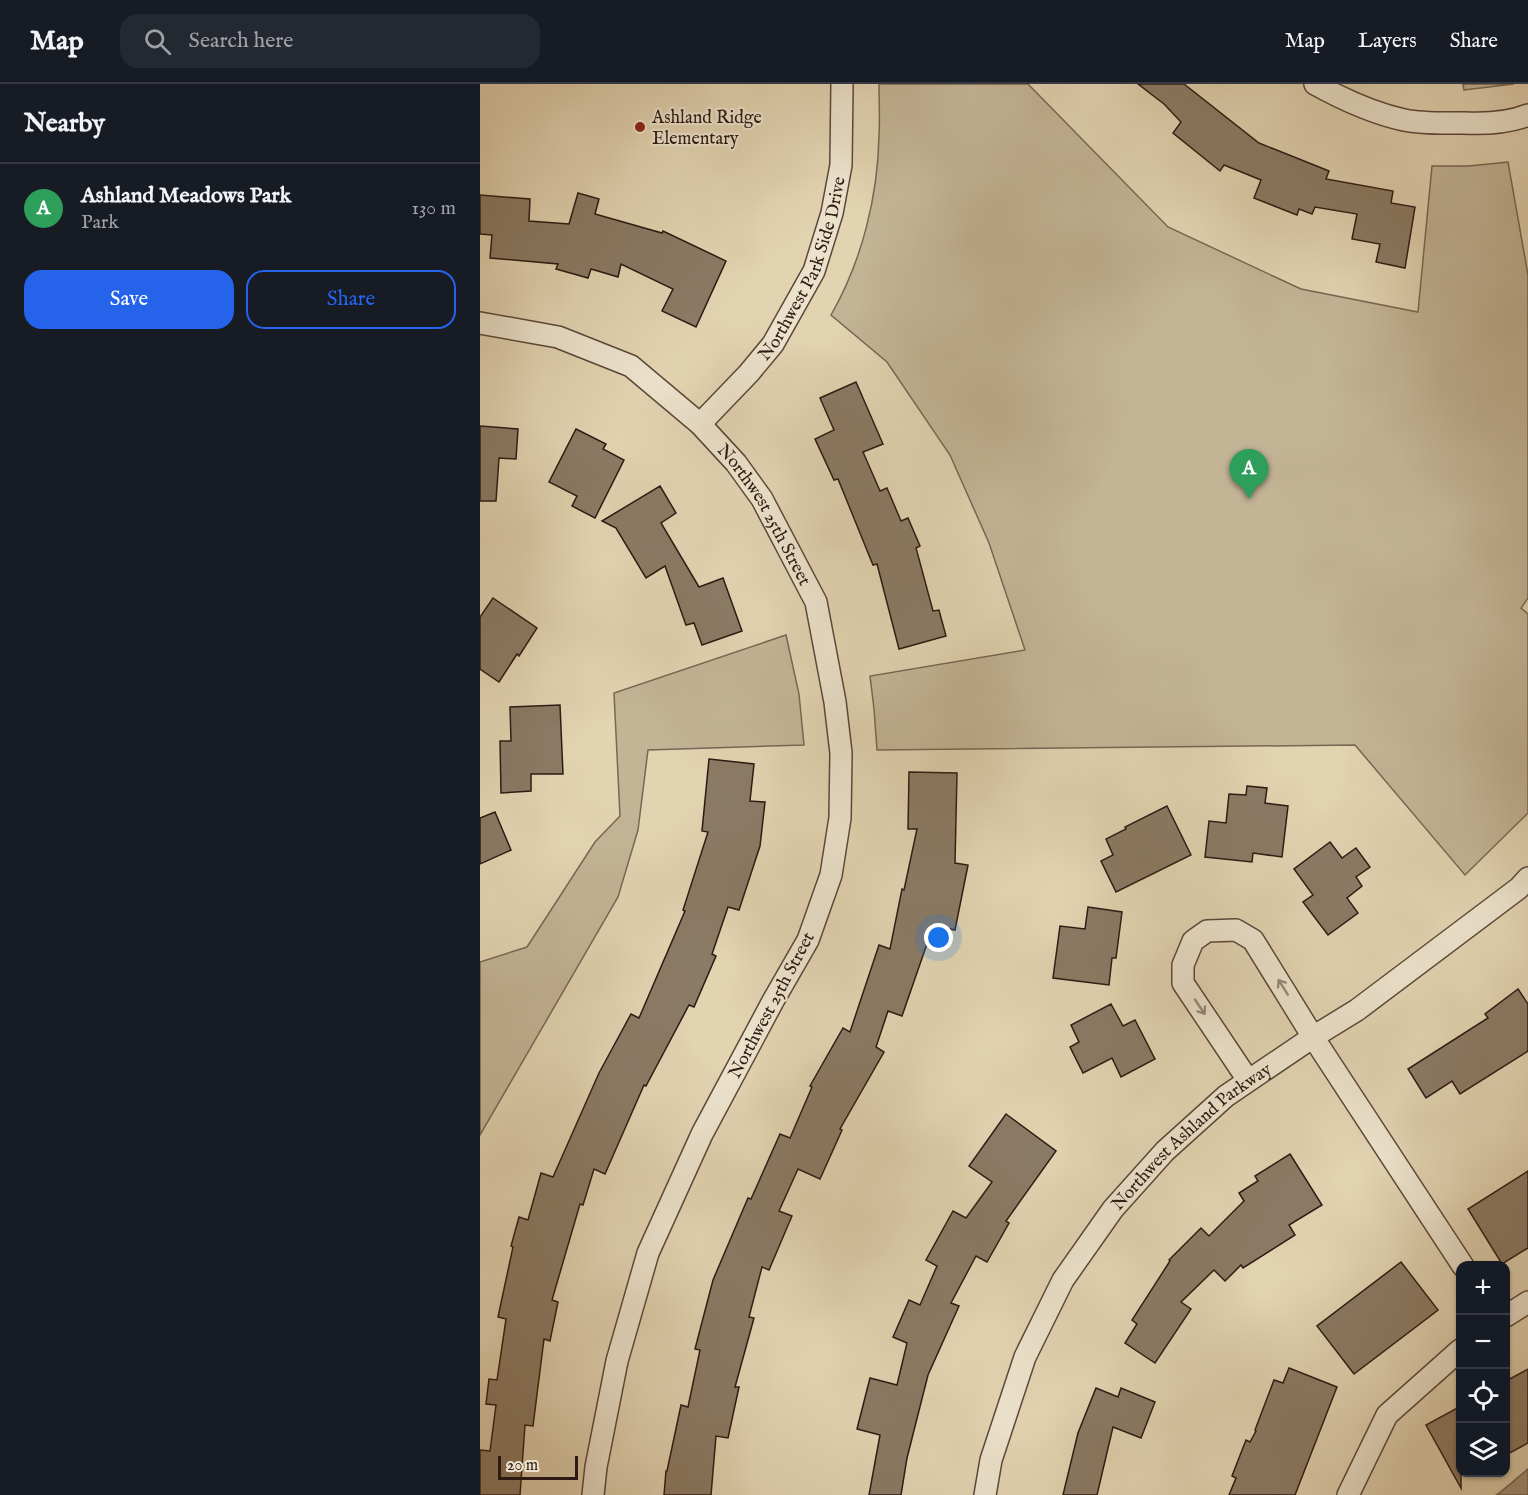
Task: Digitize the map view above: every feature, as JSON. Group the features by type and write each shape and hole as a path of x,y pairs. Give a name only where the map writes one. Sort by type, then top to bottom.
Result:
{"street":[{"name":"Northwest Park Side Drive","path":"700,424 749,373 773,344 814,271 832,213 841,165 842,84"},
{"path":"1315,84 1364,108 1406,121 1482,124 1518,119 1528,115"},
{"name":"Northwest 25th Street","path":"480,323 558,337 631,366 700,424 736,463 762,499 816,602 835,702 841,753 840,818 831,875 808,940 702,1134 648,1253 617,1361 596,1467 593,1495"},
{"name":"Northwest Ashland Parkway","path":"985,1495 991,1460 1025,1357 1063,1280 1113,1209 1165,1150 1226,1096 1313,1037 1358,1010 1528,879"},
{"path":"1248,1080 1183,983 1183,965 1193,941 1207,931 1236,930 1253,940 1313,1037 1460,1261"},
{"path":"1508,1315 1528,1302"},
{"path":"1348,1495 1387,1415 1456,1354"}],"shaded area":[{"path":"879,84 1028,84 1168,227 1301,289 1418,312 1432,166 1469,166 1508,162 1528,275 1528,598 1521,608 1528,614 1528,813 1465,875 1355,745 877,750 870,676 1025,650 989,543 950,455 887,362 831,315 860,250 872,205 878,158"},
{"path":"1463,84 1514,84 1464,90"},
{"path":"786,635 799,694 804,745 648,750 638,830 618,897 480,1135 480,962 527,947 595,842 620,816 614,693"},
{"path":"1528,1469 1528,1495 1496,1495 1498,1494"}],"building":[{"path":"1138,84 1184,84 1259,143 1329,171 1326,179 1393,191 1391,203 1415,207 1405,268 1376,262 1380,244 1352,239 1357,214 1315,207 1312,214 1299,209 1297,215 1254,198 1261,180 1224,165 1220,171 1173,133 1181,122 1164,104"},
{"path":"578,193 599,199 595,214 662,233 663,231 726,261 696,327 662,311 673,289 621,264 618,277 591,269 588,278 556,269 558,264 490,258 492,235 480,234 480,195 530,199 529,221 569,224"},
{"path":"856,382 883,444 863,452 880,491 887,488 901,521 908,518 920,546 916,548 933,611 939,610 946,636 899,649 877,564 873,565 838,479 834,480 815,439 834,430 820,398"},
{"path":"480,426 518,429 516,459 499,458 496,501 480,501"},
{"path":"576,429 606,444 603,449 624,460 595,518 572,506 577,496 549,482"},
{"path":"660,486 676,513 661,523 699,587 723,578 742,631 702,645 694,623 686,625 665,566 646,578 616,528 602,521"},
{"path":"493,598 537,628 499,682 480,669 480,617"},
{"path":"560,705 563,774 531,774 531,791 501,793 500,741 511,741 510,707"},
{"path":"709,759 754,764 750,801 765,802 760,846 739,910 728,907 712,954 716,956 694,1007 689,1005 646,1086 644,1085 605,1174 594,1169 583,1205 580,1204 552,1300 558,1302 550,1341 544,1339 533,1426 525,1425 520,1495 480,1495 480,1450 490,1451 496,1405 486,1404 489,1379 497,1380 506,1319 498,1317 513,1247 511,1246 519,1217 528,1220 541,1173 553,1177 599,1073 631,1014 639,1018 685,911 683,910 708,832 702,831"},
{"path":"909,772 957,773 955,863 968,865 955,930 932,925 930,938 902,1016 888,1011 876,1047 884,1052 840,1129 842,1130 820,1179 798,1169 779,1211 792,1216 769,1270 762,1267 749,1317 754,1318 735,1387 739,1387 728,1438 716,1436 711,1495 664,1495 666,1471 681,1405 688,1407 700,1350 695,1349 713,1280 748,1198 751,1199 780,1134 790,1138 812,1087 810,1086 843,1028 850,1032 879,945 890,949 917,829 908,829"},
{"path":"1247,786 1267,788 1265,803 1288,806 1282,857 1253,853 1252,862 1205,857 1209,821 1226,823 1229,794 1246,795"},
{"path":"1167,806 1191,855 1116,892 1101,861 1113,855 1106,839"},
{"path":"495,812 511,850 480,864 480,818"},
{"path":"1330,842 1342,858 1356,848 1370,867 1356,877 1362,886 1347,898 1358,913 1328,935 1303,902 1313,895 1294,869"},
{"path":"1088,907 1122,912 1116,958 1112,958 1109,985 1053,978 1060,926 1085,929"},
{"path":"1518,989 1528,1004 1528,1051 1460,1094 1452,1081 1426,1098 1408,1069 1488,1018 1485,1014"},
{"path":"1111,1004 1123,1026 1135,1020 1155,1059 1121,1077 1112,1058 1083,1073 1070,1047 1079,1042 1071,1025"},
{"path":"1006,1114 1056,1151 1006,1221 1009,1223 987,1262 976,1256 951,1303 959,1306 928,1375 907,1458 901,1495 869,1495 880,1435 857,1429 870,1378 897,1385 907,1343 893,1337 909,1300 920,1305 937,1266 926,1260 953,1211 966,1218 992,1182 969,1166"},
{"path":"1290,1154 1322,1205 1289,1225 1295,1235 1243,1268 1241,1265 1225,1281 1214,1270 1181,1302 1191,1309 1155,1363 1125,1343 1137,1324 1132,1320 1169,1260 1201,1228 1209,1236 1244,1201 1239,1193 1258,1181 1255,1176"},
{"path":"1528,1171 1528,1248 1507,1261 1500,1261 1468,1209"},
{"path":"1401,1262 1438,1310 1354,1374 1317,1326"},
{"path":"1289,1368 1337,1387 1295,1495 1229,1495 1236,1478 1232,1476 1246,1440 1250,1442 1256,1431 1274,1380 1283,1383"},
{"path":"1528,1369 1528,1443 1510,1453 1510,1423 1510,1379"},
{"path":"1096,1388 1118,1397 1121,1388 1155,1402 1141,1438 1113,1427 1097,1495 1063,1495 1078,1433"},
{"path":"1456,1409 1456,1477 1461,1477 1461,1488 1426,1425"}],"place":[{"name":"Ashland Ridge Elementary","path":"640,127"},
{"name":"Ashland Meadows Park","path":"1249,499"}]}
